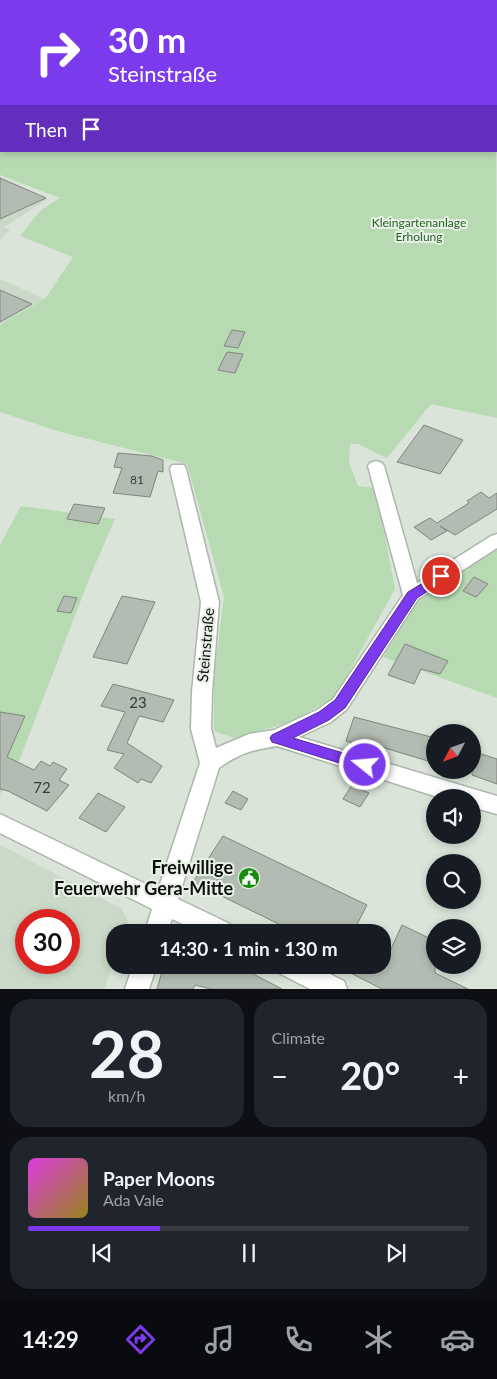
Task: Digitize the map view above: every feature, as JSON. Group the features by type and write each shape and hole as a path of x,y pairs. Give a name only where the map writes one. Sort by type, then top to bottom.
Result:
{"street":[{"path":"376,466 412,595"},
{"name":"Steinstraße","path":"178,469 210,602 202,692 201,729 210,763"},
{"path":"159,924 210,763 229,750 248,742 277,738 324,716 340,704 412,595 497,540"},
{"path":"277,738 443,789"},
{"path":"481,801 497,805"},
{"path":"0,823 206,924"},
{"path":"137,989 142,974"},
{"path":"305,974 335,989"}],"shaded area":[{"path":"0,177 48,199 4,227 10,230 0,240"},
{"path":"0,279 45,299 0,325"},
{"path":"0,845 122,909 127,924 106,924 106,974 109,974 104,989 0,989"}],"green space":[{"name":"Kleingartenanlage Erholung","path":"0,152 496,152 497,418 431,404 387,458 358,444 350,444 349,463 358,486 376,488 395,589 335,697 290,722 234,738 214,731 214,676 224,597 187,464 61,432 0,412 0,325 45,299 73,257 20,236 41,210 60,198 0,175"},
{"path":"21,506 115,519 91,574 13,777 0,794 0,545"},
{"path":"497,548 497,698 383,657 417,601"}],"building":[{"path":"0,178 46,198 0,219"},
{"path":"0,290 32,304 0,322"},
{"path":"232,330 245,332 238,348 224,346"},
{"path":"227,352 243,354 235,373 218,370"},
{"path":"424,425 463,440 440,474 397,462"},
{"path":"118,453 152,456 163,460 163,472 158,471 150,497 113,493 122,468 114,467"},
{"path":"481,492 489,498 497,493 497,509 455,535 440,526 447,531 431,540 414,527 430,518 437,523 469,503 467,501"},
{"path":"74,504 105,508 98,524 67,519"},
{"path":"474,577 488,584 476,597 463,591"},
{"path":"64,596 77,598 71,613 57,611"},
{"path":"122,596 155,602 127,664 93,657"},
{"path":"405,644 448,661 440,674 421,669 414,684 388,675"},
{"path":"113,684 174,700 163,722 139,716 127,743 162,766 151,783 141,779 138,783 114,768 124,754 107,750 125,712 101,706"},
{"path":"0,712 25,716 7,757 34,770 41,761 50,766 53,762 67,769 59,780 69,785 47,811 8,791 0,789"},
{"path":"354,717 426,736 426,760 378,746 376,750 372,749 371,753 358,749 360,745 346,741"},
{"path":"481,754 497,759 497,784 481,778"},
{"path":"352,785 369,793 360,807 343,799"},
{"path":"233,791 248,799 241,810 225,803"},
{"path":"98,793 125,807 106,832 79,818"},
{"name":"Freiwillige Feuerwehr Gera-Mitte","path":"223,836 367,905 357,924 279,924 193,882"},
{"path":"402,925 426,937 426,974 437,974 468,989 382,989 353,974 391,974 391,949"},
{"path":"161,974 253,974 282,989 211,989 195,985 193,989 157,989"}],"place":[{"name":"Freiwillige Feuerwehr Gera-Mitte","path":"249,878"}],"route":[{"path":"365,765 277,738 324,716 340,704 412,595 441,576"}]}
